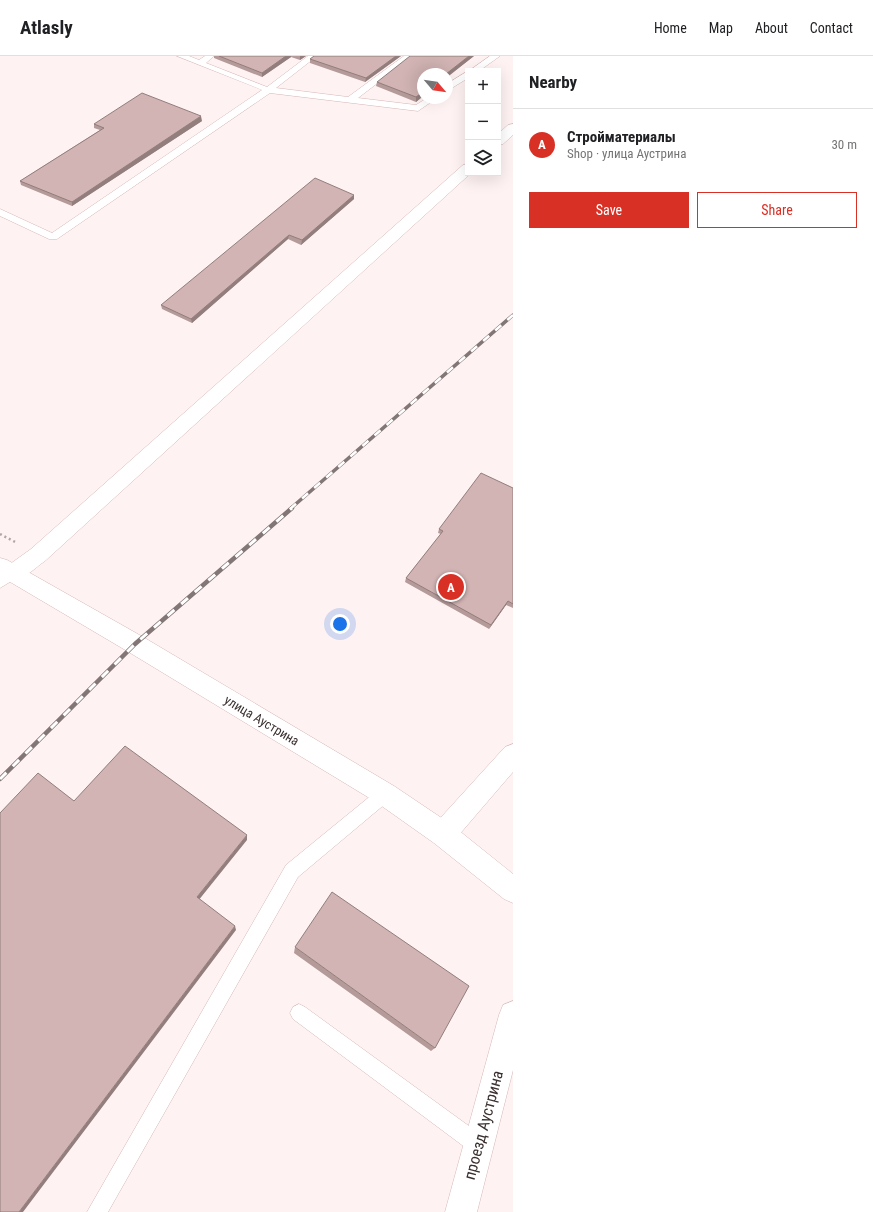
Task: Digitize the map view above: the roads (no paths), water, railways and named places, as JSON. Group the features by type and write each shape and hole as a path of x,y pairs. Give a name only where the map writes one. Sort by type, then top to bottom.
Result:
{"street":[{"path":"499,140 513,128"},
{"path":"4,574 38,555 465,171"},
{"name":"улица Аустрина","path":"4,574 135,644 385,794 443,834 513,890"},
{"path":"443,834 513,755"},
{"name":"проезд Аустрина","path":"461,1212 477,1144 513,1015"}],"lane":[{"path":"181,56 268,90 418,108 424,104"},
{"path":"200,63 210,56"},
{"path":"0,212 53,237 268,90 313,56"},
{"path":"350,100 409,56"},
{"path":"478,68 496,56"},
{"path":"453,84 465,76"},
{"path":"97,1212 292,872 385,794"},
{"path":"299,1013 477,1144"}],"railway":[{"path":"290,509 513,315"},
{"path":"0,779 135,644 292,508"}],"place":[{"name":"Стройматериалы","path":"451,587"}]}
